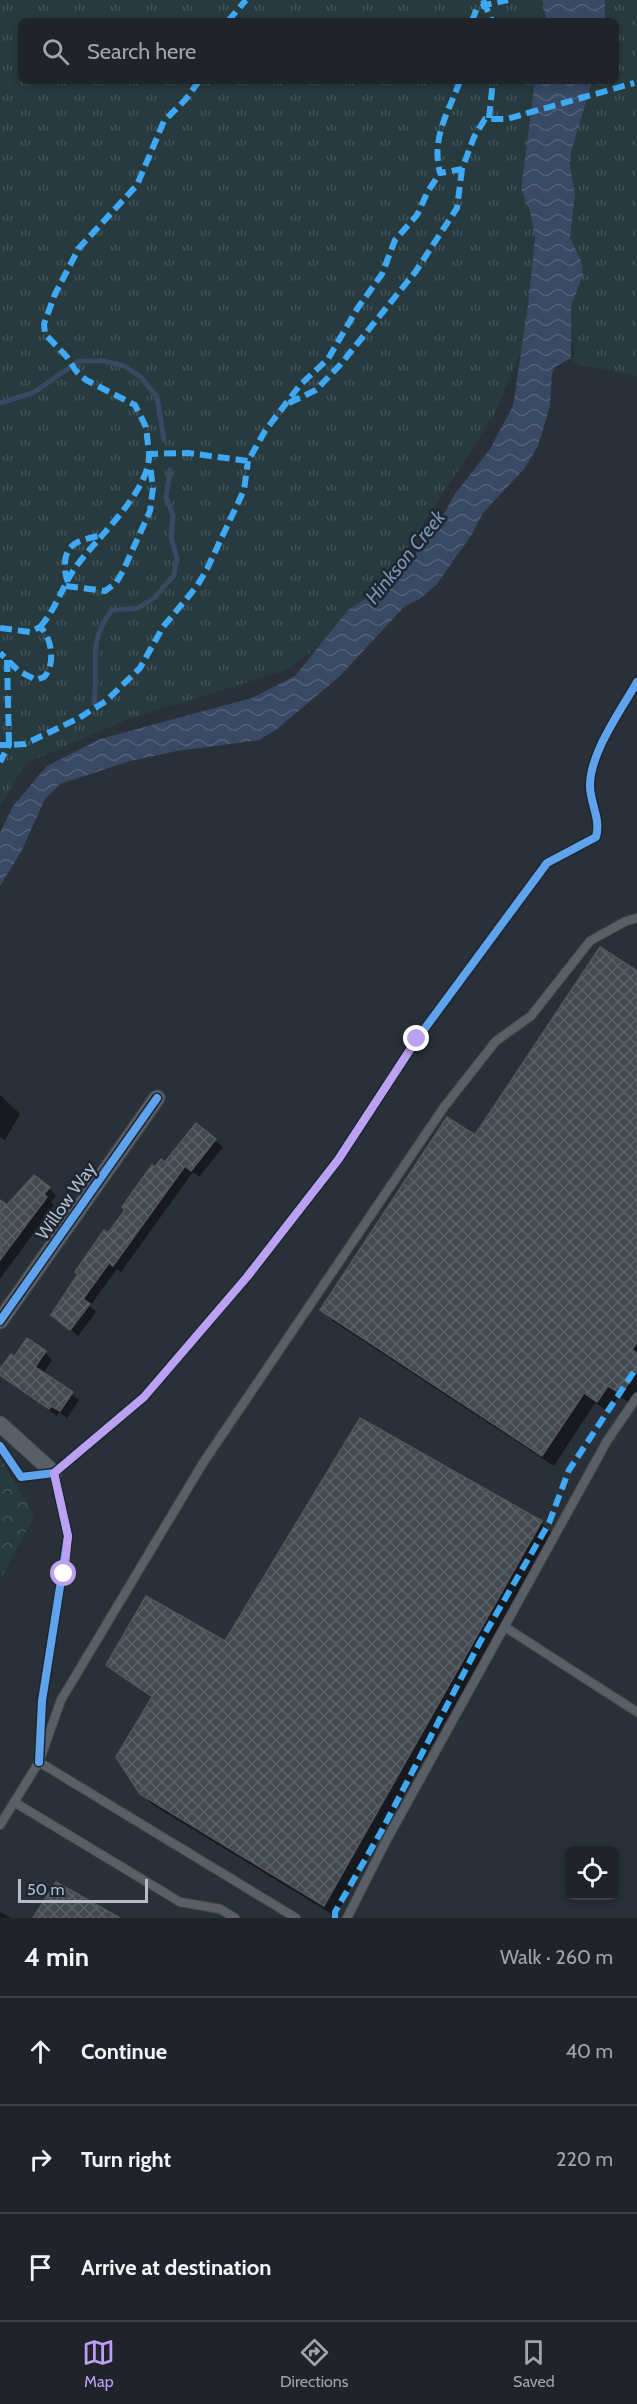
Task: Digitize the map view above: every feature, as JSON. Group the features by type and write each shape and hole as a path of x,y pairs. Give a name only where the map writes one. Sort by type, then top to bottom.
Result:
{"street":[{"name":"Willow Way","path":"0,1321 157,1098"},
{"path":"0,1424 54,1473"}],"lane":[{"path":"0,1825 39,1762 61,1700 202,1463 444,1107 496,1041 531,1016 590,941 626,921 637,918"},
{"path":"347,1918 385,1843 607,1441 637,1397"},
{"path":"505,1627 637,1712"},
{"path":"39,1762 296,1918"},
{"path":"14,1803 180,1902 220,1909 235,1918"}],"green space":[{"path":"0,0 637,0 637,376 572,363 576,344 528,334 495,413 416,535 353,620 286,670 126,720 26,763 0,806"},
{"path":"0,1457 34,1516 0,1580"}],"water":[{"path":"542,0 605,0 605,18 546,18"},
{"path":"535,84 591,84 571,152 570,167 575,193 570,238 581,260 583,275 571,306 571,358 555,367 552,374 550,406 538,446 524,469 483,513 472,534 437,584 420,599 405,606 339,677 277,729 259,740 177,751 130,761 60,784 45,799 21,852 0,886 0,833 13,806 47,766 100,739 252,698 295,676 348,610 391,583 433,533 455,494 490,449 513,406 535,239 530,211 521,189"}],"building":[{"path":"600,947 637,971 637,1342 632,1350 637,1353 637,1371 621,1394 608,1386 597,1402 584,1393 542,1456 320,1310 447,1117 475,1135"},
{"path":"196,1123 216,1139 191,1171 185,1166 113,1266 109,1263 83,1299 90,1304 70,1330 51,1315 78,1274 75,1272 104,1230 108,1233 125,1210 122,1207 152,1165 155,1167 161,1159 165,1162"},
{"path":"34,1175 50,1187 44,1194 47,1197 0,1260 0,1200 7,1205"},
{"path":"27,1338 46,1351 35,1367 73,1392 60,1411 51,1406 49,1409 0,1375 0,1369 11,1354 14,1357"},
{"path":"360,1418 542,1521 324,1906 140,1794 116,1757 152,1697 106,1665 146,1596 225,1641"},
{"path":"56,1882 120,1918 33,1918"}],"waterway":[{"path":"0,403 33,393 79,361 104,361 124,366 141,377 157,397 164,440"},
{"path":"94,703 96,644 104,622 112,610 138,608 154,598 174,575 177,558 171,538 173,515 166,497 170,470"}],"marked path":[{"path":"231,18 246,0"},
{"path":"483,0 485,5 508,0"},
{"path":"473,18 477,8 485,5 491,18"},
{"path":"459,84 439,137 440,173 462,169 474,137 485,119 507,119 634,83"},
{"path":"197,84 186,99 164,121 137,185 79,248 55,294 44,324 45,334 86,380 135,405 146,427 149,454 188,453 248,461 265,431 300,385 328,359 357,309 382,274 395,240 417,215 428,191 440,173"},
{"path":"489,118 493,84"},
{"path":"289,403 316,390 340,365 416,271 457,208 462,169"},
{"path":"40,627 75,568 132,499 147,469 149,454"},
{"path":"7,660 9,745 25,744 79,718 106,701 140,668 163,627 197,586 244,490 248,461"},
{"path":"66,586 105,591 116,583 150,511 153,488 150,466"},
{"path":"68,582 65,563 69,550 77,543 102,535"},
{"path":"0,628 30,632 40,627 50,644 50,666 44,677 36,680 19,671 0,653"},
{"path":"0,745 9,745 0,762"},
{"path":"335,1918 335,1912 382,1830 480,1642 549,1523 569,1470 637,1367"}],"cycle path":[{"path":"0,1446 21,1477 54,1473 144,1397 247,1277 338,1160 417,1039 547,863 596,837 597,818 590,787 591,774 600,747 637,682"},
{"path":"0,1321 157,1098"},
{"path":"39,1762 42,1701 68,1536 54,1473"}],"route":[{"path":"64,1574 68,1536 54,1473 144,1397 247,1277 338,1160 417,1039"}],"water label":[{"name":"Hinkson Creek","path":"405,557"}]}
